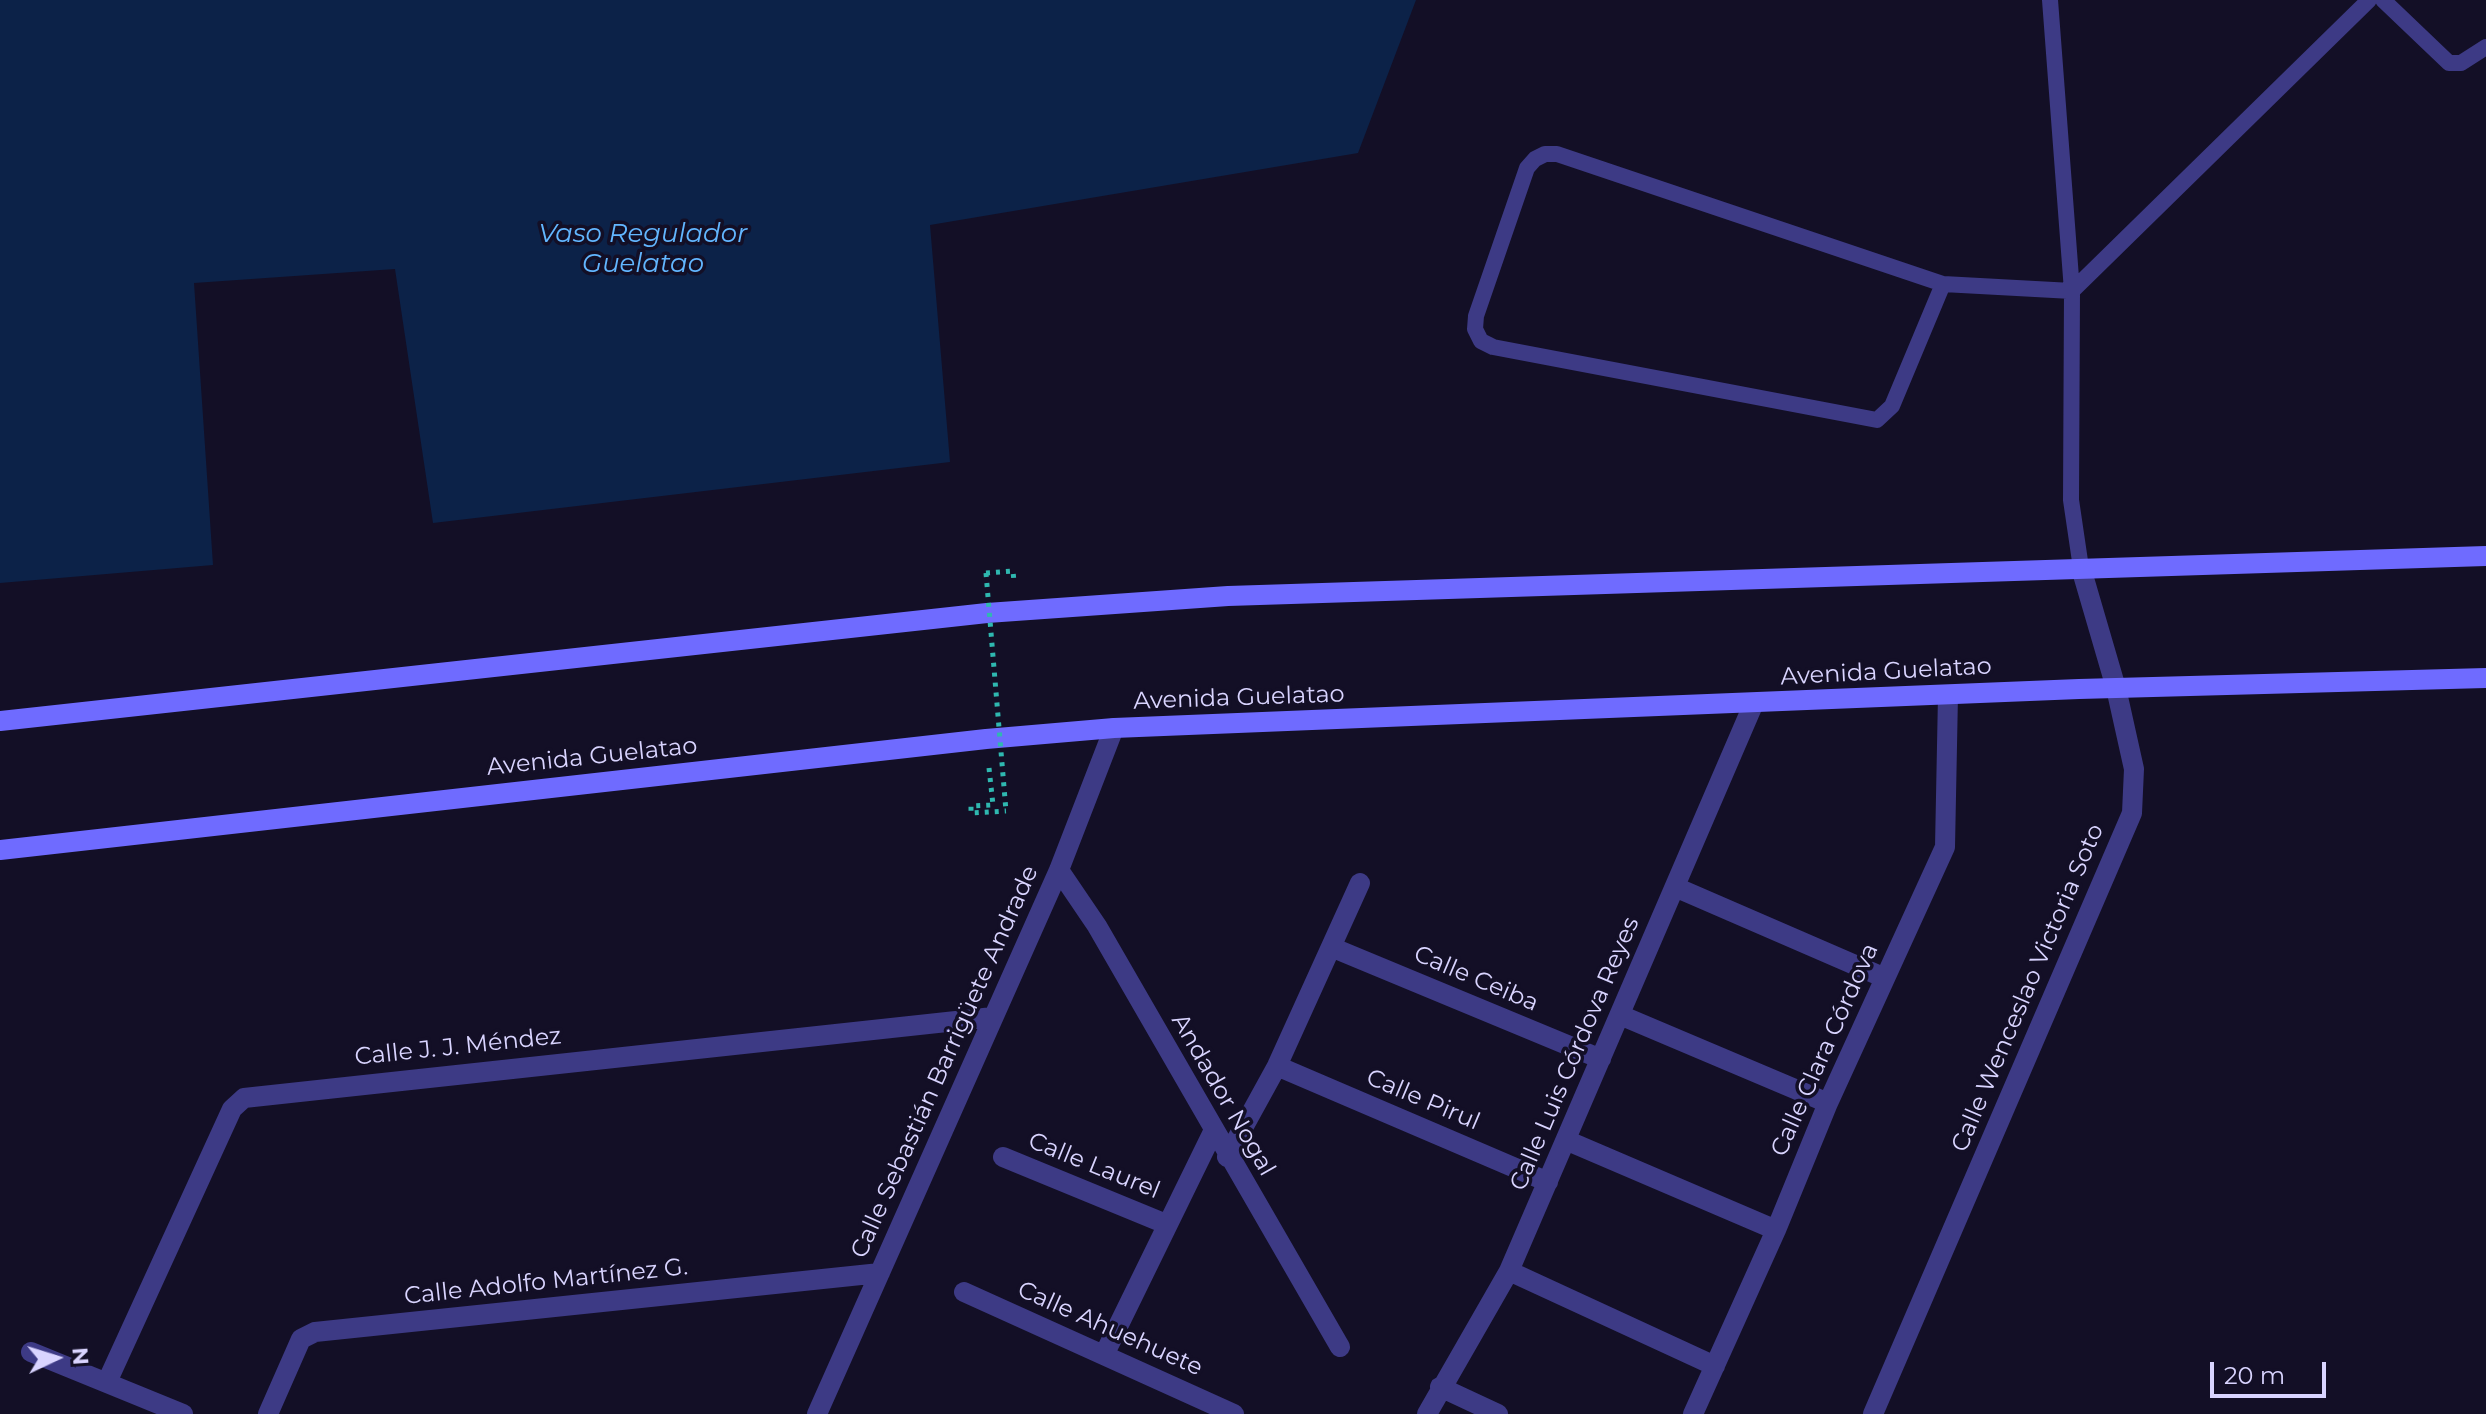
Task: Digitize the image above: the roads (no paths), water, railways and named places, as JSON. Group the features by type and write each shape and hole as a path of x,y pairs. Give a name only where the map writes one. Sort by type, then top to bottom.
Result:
{"main road":[{"path":"0,721 1002,612 1228,596 2486,556"},
{"name":"Avenida Guelatao","path":"0,850 986,739 1114,728 1753,705 2079,689 2486,678"}],"street":[{"name":"Calle Wenceslao Victoria Soto","path":"1873,1414 2132,813 2134,769 2116,688 2081,568"},
{"name":"Calle Clara Córdova","path":"1693,1414 1946,842 1948,695"},
{"name":"Calle Luis Córdova Reyes","path":"1427,1414 1509,1271 1568,1141 1753,705"},
{"name":"Calle Sebastián Barrigüete Andrade","path":"817,1414 1059,870 1114,728"},
{"name":"Andador Nogal","path":"1059,870 1097,926 1227,1157 1340,1347"},
{"path":"1227,1157 1277,1066 1360,883"},
{"path":"1675,887 1885,978"},
{"name":"Calle Ceiba","path":"1331,947 1601,1059"},
{"path":"1620,1015 1828,1103"},
{"name":"Calle J. J. Méndez","path":"107,1382 232,1109 244,1098 993,1017"},
{"name":"Calle Pirul","path":"1277,1066 1548,1182"},
{"path":"1104,1355 1213,1132"},
{"path":"1568,1141 1776,1230"},
{"name":"Calle Laurel","path":"1003,1157 1166,1224"},
{"path":"1509,1271 1715,1366"},
{"name":"Calle Adolfo Martínez G.","path":"268,1414 301,1339 315,1332 880,1273"},
{"name":"Calle Ahuehuete","path":"964,1292 1234,1414"},
{"path":"31,1352 183,1414"},
{"path":"1440,1387 1498,1414"}],"lane":[{"path":"2050,0 2072,291 2071,500 2081,568"},
{"path":"1943,284 1892,406 1877,420 1493,347 1481,341 1475,329 1476,316 1527,168 1545,154 1557,154 1943,284 2072,291 2369,0"},
{"path":"2383,0 2449,63 2461,63 2486,47"}],"water":[{"name":"Vaso Regulador Guelatao","path":"0,0 1416,0 1358,153 930,225 950,462 433,523 395,269 194,283 213,565 0,583"}]}
